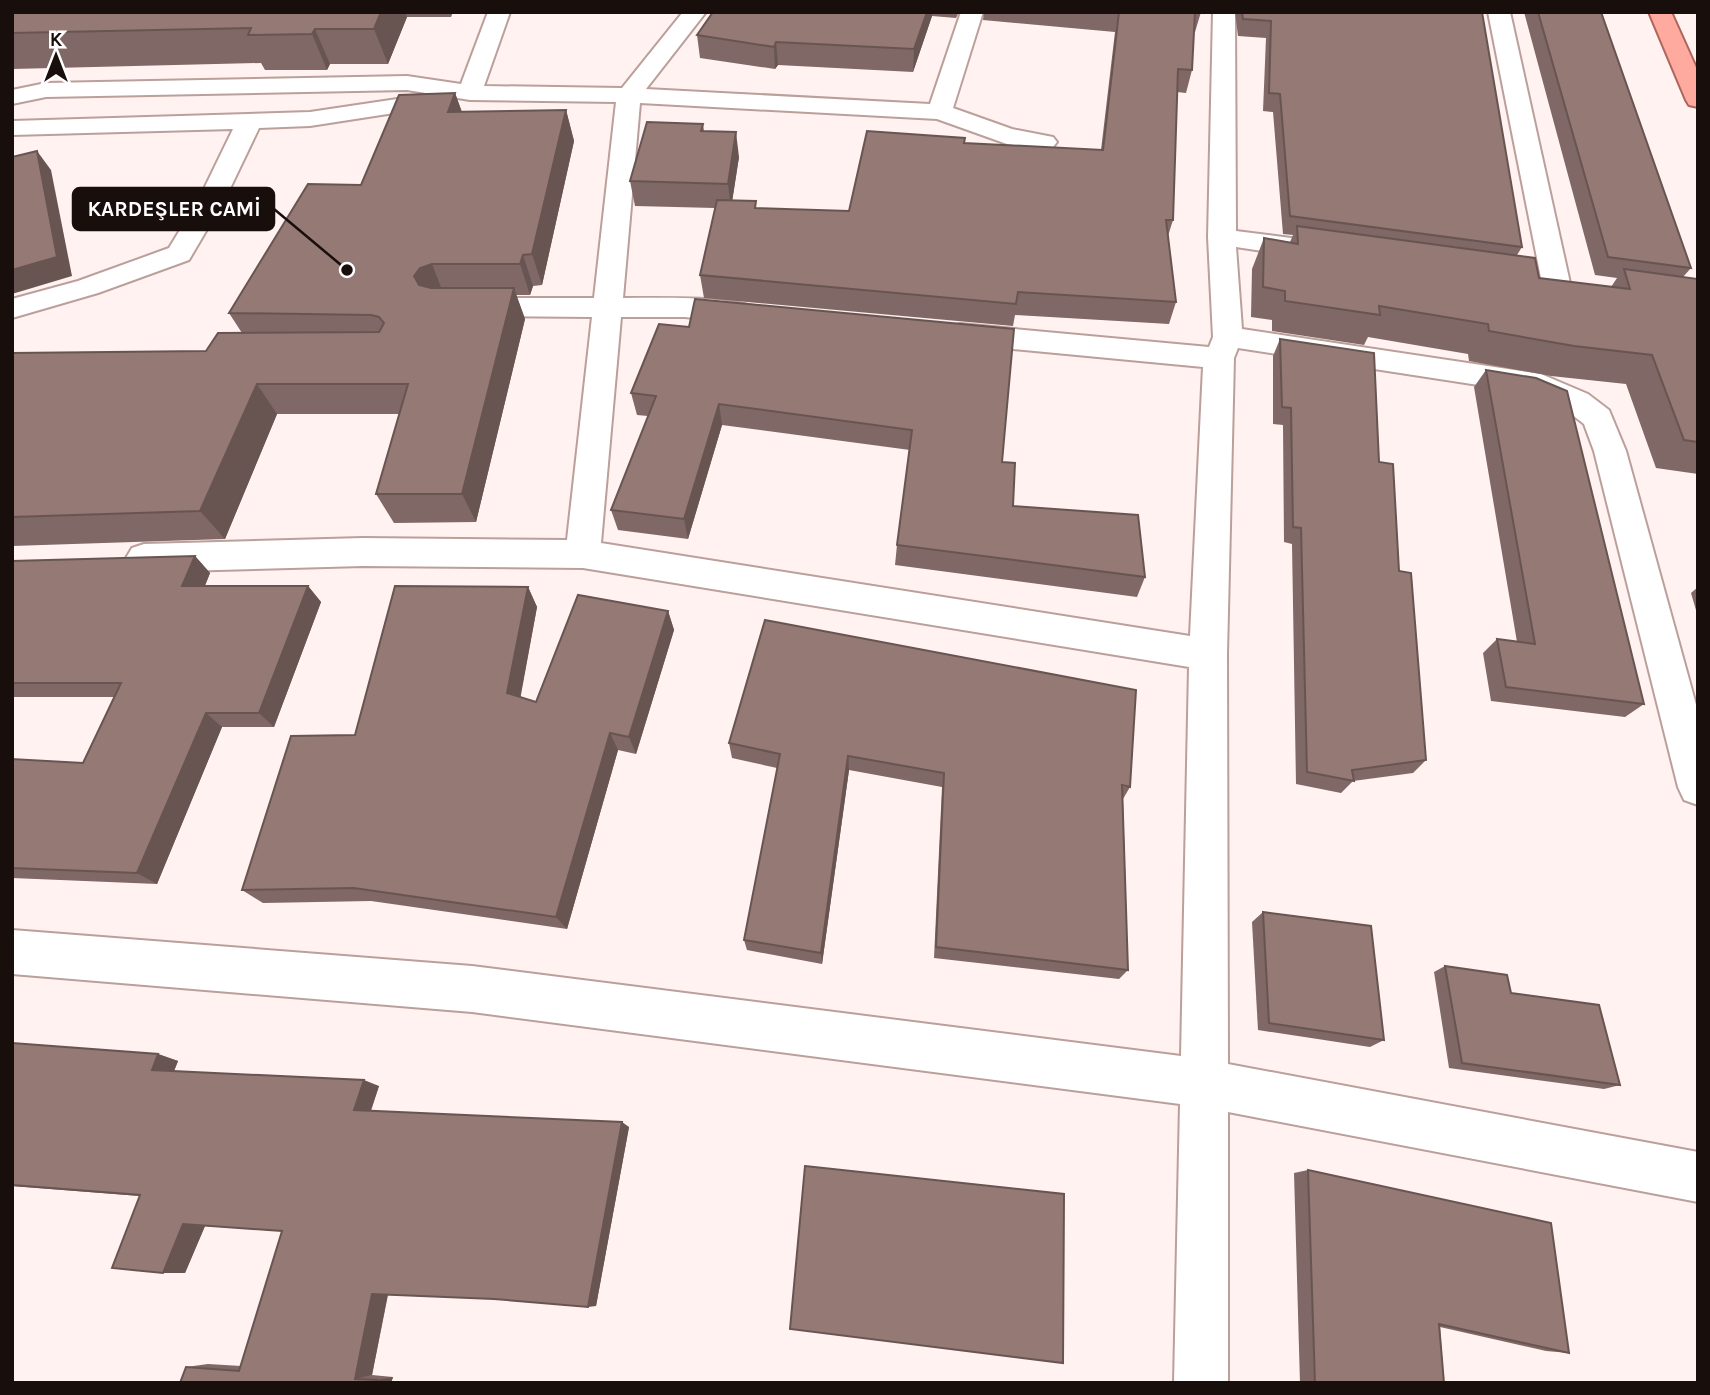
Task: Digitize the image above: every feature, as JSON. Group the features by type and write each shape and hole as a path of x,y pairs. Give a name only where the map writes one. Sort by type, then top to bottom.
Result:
{"highway":[{"path":"1660,12 1698,99"}],"street":[{"path":"470,93 499,12"},
{"path":"583,554 629,95 695,12"},
{"path":"940,112 972,12"},
{"path":"1201,1383 1208,654 1223,347 1224,12"},
{"path":"1499,12 1556,283"},
{"path":"12,97 46,90 407,83 470,93 629,95 940,112 1007,136 1044,142"},
{"path":"12,128 310,119 398,108 470,93"},
{"path":"12,309 88,287 179,254 213,197 250,120"},
{"path":"1223,237 1343,254"},
{"path":"445,307 685,308 781,317"},
{"path":"931,331 1223,347 1530,382 1577,402 1598,418 1610,451 1698,787"},
{"path":"107,559 363,552 583,554 1208,654"},
{"path":"12,952 472,989 1203,1083 1698,1177"}],"building":[{"path":"12,12 381,12 374,29 315,29 312,34 248,35 251,28 12,33"},
{"path":"713,12 927,12 914,49 776,42 774,47 697,35"},
{"path":"1119,12 1195,12 1192,70 1178,69 1173,220 1166,220 1176,302 1018,292 1016,304 700,275 717,200 756,201 755,208 849,211 867,131 965,138 964,143 1103,150"},
{"path":"1242,12 1482,12 1522,247 1290,216 1280,94 1269,93 1271,21 1243,19"},
{"path":"1538,12 1601,12 1691,268 1608,257"},
{"path":"455,93 448,112 566,110 532,254 523,255 520,264 432,264 420,268 414,276 419,285 431,288 514,288 462,494 376,494 408,384 257,384 200,511 12,517 12,353 206,351 218,333 379,332 384,323 379,317 371,315 229,313 308,184 361,185 399,95"},
{"path":"647,122 703,124 701,131 736,132 728,184 630,181"},
{"path":"37,151 57,257 12,270 12,157"},
{"path":"1297,226 1535,258 1539,278 1630,289 1624,269 1698,279 1698,442 1684,440 1652,355 1574,346 1489,331 1488,324 1379,306 1380,315 1285,301 1285,291 1263,287 1264,238 1298,244"},
{"path":"695,299 1014,329 1002,462 1015,463 1013,506 1138,515 1145,577 897,545 912,430 719,404 684,519 611,510 656,396 631,393 659,324 689,327"},
{"path":"1280,339 1374,353 1379,462 1393,464 1399,571 1411,573 1426,760 1352,770 1354,781 1307,772 1301,528 1293,527 1291,408 1282,407"},
{"path":"1486,370 1536,378 1567,391 1644,704 1506,687 1497,639 1535,644"},
{"path":"195,556 182,586 308,586 259,713 206,713 137,873 12,868 12,759 83,763 121,683 12,683 12,561"},
{"path":"395,586 528,587 507,693 536,702 578,595 668,611 629,737 610,733 556,917 354,888 242,890 291,736 355,735"},
{"path":"765,620 1136,690 1130,787 1122,785 1128,970 936,947 944,773 848,756 821,953 744,940 780,754 729,743"},
{"path":"1263,912 1371,926 1384,1040 1269,1023"},
{"path":"1445,966 1507,975 1511,993 1599,1005 1620,1085 1462,1063"},
{"path":"12,1043 158,1054 152,1070 364,1080 354,1110 622,1122 588,1307 494,1299 372,1294 355,1379 377,1380 376,1383 180,1383 186,1367 239,1371 282,1231 183,1224 163,1273 112,1268 140,1195 12,1185"},
{"path":"805,1166 1064,1194 1063,1363 790,1329"},
{"path":"1308,1170 1551,1223 1569,1353 1439,1324 1444,1383 1315,1383"}],"place":[{"name":"KARDEŞLER CAMİ","path":"347,270"}]}
